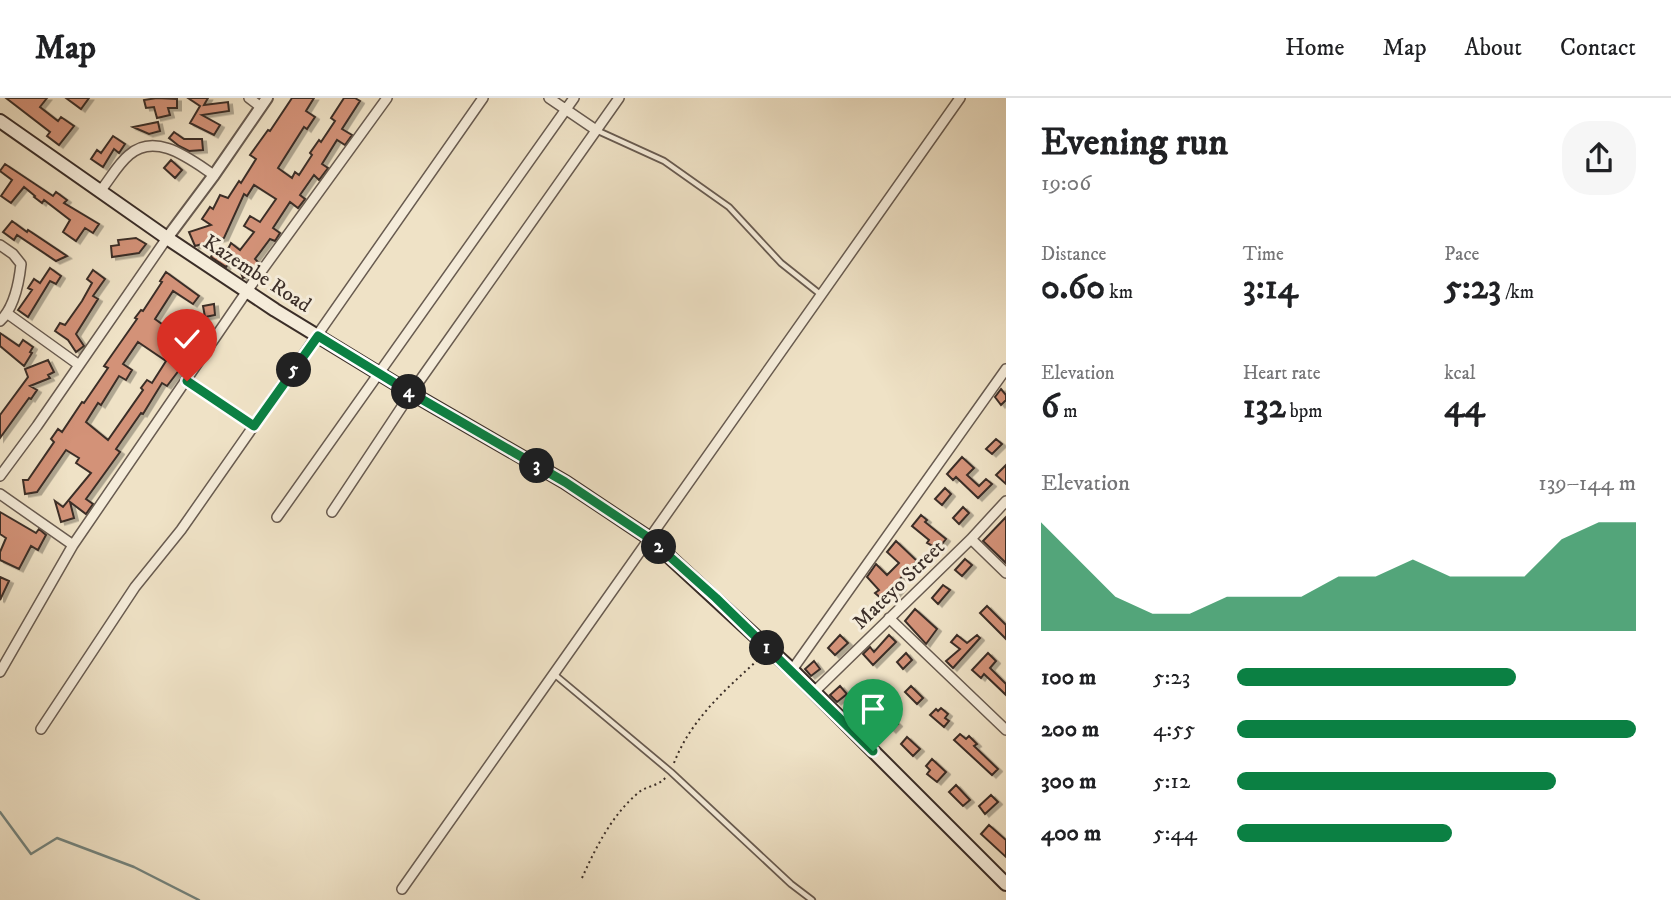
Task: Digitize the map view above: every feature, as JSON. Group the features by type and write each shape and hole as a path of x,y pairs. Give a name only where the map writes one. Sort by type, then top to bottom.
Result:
{"main road":[{"name":"Kazembe Road","path":"0,121 247,291 411,393 565,482 649,538 792,670 1006,884"}],"street":[{"path":"0,475 264,103 248,98"},
{"path":"0,672 73,545 247,291 387,98"},
{"path":"41,729 135,587 181,530 483,98"},
{"path":"549,98 596,130"},
{"path":"277,517 574,98"},
{"path":"332,512 411,393 619,98"},
{"path":"402,889 960,98"},
{"path":"101,190 128,156 147,147 168,148 214,176"},
{"path":"0,245 21,264 20,277 8,314 0,321"},
{"path":"8,314 79,365"},
{"path":"792,670 1006,369"},
{"path":"187,381 254,426"},
{"path":"0,494 73,545"},
{"name":"Mateyo Street","path":"814,692 971,539 1006,501"},
{"path":"971,539 1006,573"},
{"path":"889,618 1006,730"}],"lane":[{"path":"596,130 664,161 729,207 780,263 821,294"},
{"path":"554,673 671,772 791,884 812,900"}],"path":[{"path":"582,878 598,842 635,795 643,789 660,784 671,772 689,733 707,708 769,650"}],"building":[{"path":"6,98 47,98 40,107 58,121 61,117 74,126 59,145 47,136 50,132"},
{"path":"66,98 89,98 81,109"},
{"path":"188,98 208,98 204,105 228,102 229,111 202,115 220,125 214,135 190,123 200,106"},
{"path":"292,98 314,98 306,111 315,117 307,129 304,127 278,168 292,178 295,172 299,175 312,155 310,153 335,121 331,118 344,98 360,101 342,129 352,135 345,145 337,140 322,164 328,168 319,180 314,175 300,195 305,199 298,208 290,202 273,228 280,233 275,241 270,239 255,259 259,263 249,276 243,278 234,255 226,267 211,257 214,252 224,257 231,243 240,250 254,232 244,226 250,216 260,222 276,199 254,185 247,196 244,194 224,238 195,246 189,232 211,225 202,219 210,207 213,209 220,195 228,198 239,181 241,183 256,159 250,155"},
{"path":"177,99 177,108 168,108 170,115 157,118 154,107 146,108 144,100"},
{"path":"158,122 160,131 149,134 133,127"},
{"path":"174,132 184,139 202,139 203,150 189,151 179,146 169,138"},
{"path":"113,136 125,144 119,153 114,149 103,167 91,159 97,150 101,153"},
{"path":"171,160 182,170 175,178 164,168"},
{"path":"5,164 53,196 56,192 67,200 64,203 99,224 93,233 85,228 76,241 63,232 70,220 44,200 42,203 24,187 11,203 1,196 12,180 0,171"},
{"path":"12,221 67,256 56,261 17,235 14,240 3,232"},
{"path":"136,238 146,244 139,253 112,257 111,246 119,245 118,240"},
{"path":"50,268 61,276 56,284 50,281 28,317 18,310 32,290 28,288 34,279 40,283"},
{"path":"93,270 105,279 93,296 98,299 76,334 84,346 76,352 68,340 55,331 60,323 65,325 82,301 92,283 87,279"},
{"path":"166,272 199,296 193,304 173,291 155,319 192,346 183,359 186,361 167,386 162,383 143,414 141,413 116,449 120,452 86,499 93,504 86,514 70,502 74,518 61,522 55,501 63,507 91,473 76,463 79,458 66,450 37,492 25,494 23,480 28,480 54,442 51,439 58,429 62,432 82,402 84,403 108,368 104,366 137,319 135,318 143,311 162,282 160,281","holes":["138,342 166,361 152,383 147,380 141,388 143,390 108,440 86,422 98,403 101,405 119,376 126,380 132,370 123,364"]},
{"path":"214,304 215,315 205,317 203,306"},
{"path":"0,333 19,346 23,340 33,347 24,366 0,346"},
{"path":"48,360 54,372 48,375 50,378 30,386 37,390 0,438 0,415 28,377 25,369"},
{"path":"1001,389 1006,400 1001,405 995,397"},
{"path":"996,439 1002,444 992,454 986,449"},
{"path":"962,457 974,468 967,475 979,486 986,479 992,484 978,498 956,477 953,480 947,474"},
{"path":"1006,465 1006,484 996,475"},
{"path":"945,488 951,494 942,505 935,499"},
{"path":"963,507 969,513 959,524 953,518"},
{"path":"0,512 36,533 39,529 46,535 38,550 31,546 19,569 0,560 0,552 6,538 0,534"},
{"path":"921,515 927,520 925,522 946,539 938,549 927,543 929,540 912,526"},
{"path":"1006,517 1006,563 983,541"},
{"path":"896,541 917,561 897,582 902,587 893,597 890,594 883,600 875,593 879,590 867,577 876,564 887,575 899,563 887,552"},
{"path":"965,559 972,565 962,576 955,570"},
{"path":"0,577 9,581 0,600"},
{"path":"943,585 950,590 938,604 932,598"},
{"path":"987,606 1006,625 1006,639 980,613"},
{"path":"915,609 937,629 926,644 905,621"},
{"path":"840,635 848,643 835,655 828,648"},
{"path":"889,635 896,642 873,665 863,654 870,647 874,652"},
{"path":"957,635 967,643 977,635 980,638 953,668 946,661 960,649 951,642"},
{"path":"906,653 912,660 903,669 897,662"},
{"path":"988,653 996,661 990,668 1006,684 1006,695 984,674 981,678 972,670"},
{"path":"814,661 820,669 811,676 805,669"},
{"path":"840,686 847,694 837,702 830,695"},
{"path":"911,686 923,698 917,704 905,692"},
{"path":"858,704 864,711 853,719 848,712"},
{"path":"941,708 948,714 945,718 949,721 944,727 930,715"},
{"path":"885,712 898,724 892,730 879,718"},
{"path":"960,734 966,739 969,736 977,744 974,746 998,769 992,775 954,740"},
{"path":"907,737 920,749 913,756 901,744"},
{"path":"932,759 946,772 937,782 927,774 930,770 926,766"},
{"path":"956,785 970,800 963,806 949,792"},
{"path":"991,795 998,802 985,814 979,806"},
{"path":"989,825 1006,840 1006,857 981,834"}],"waterway":[{"path":"0,812 31,854 57,838 134,867 199,900"}],"route":[{"path":"187,381 254,426 318,336 565,482 649,538 792,670 873,751"}]}
